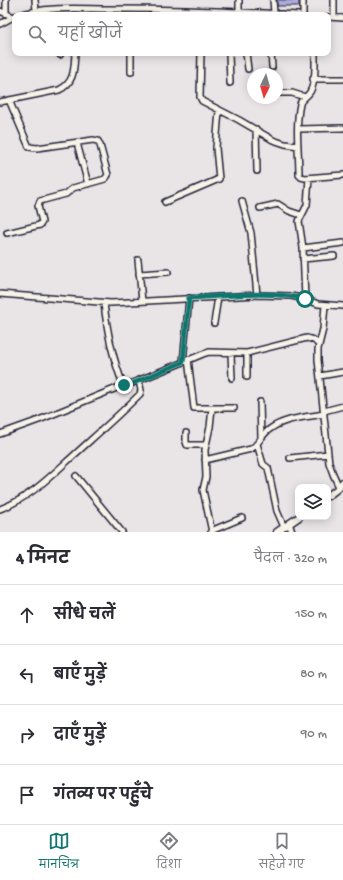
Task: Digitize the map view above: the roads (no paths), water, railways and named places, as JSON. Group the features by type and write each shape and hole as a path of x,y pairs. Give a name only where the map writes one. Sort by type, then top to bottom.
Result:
{"main road":[{"path":"331,494 341,487"},
{"path":"277,532 295,520"}],"street":[{"path":"6,0 6,13"},
{"path":"35,0 36,10"},
{"path":"238,0 241,12"},
{"path":"273,0 274,12"},
{"path":"303,0 303,12"},
{"path":"334,0 331,17 343,18"},
{"path":"30,12 36,10 75,9 132,9 200,12"},
{"path":"0,11 12,15"},
{"path":"0,24 12,18"},
{"path":"0,102 64,88 68,85 73,76 75,56"},
{"path":"131,56 131,72"},
{"path":"201,56 201,99 279,143 298,146"},
{"path":"230,56 230,83"},
{"path":"246,56 248,68"},
{"path":"271,56 272,67"},
{"path":"315,56 314,79 310,92 300,104 298,129 300,175 302,178 343,175"},
{"path":"314,79 343,79"},
{"path":"283,93 292,93 305,97"},
{"path":"7,233 40,225 42,222 38,206 40,201 66,194 73,188 106,178 107,173 98,142 93,140 31,148 27,144 9,100"},
{"path":"165,202 220,178 216,148 219,110"},
{"path":"298,129 343,128"},
{"path":"256,129 258,171"},
{"path":"77,143 88,184"},
{"path":"305,299 299,222 307,205 309,178"},
{"path":"242,201 251,233 257,295"},
{"path":"260,208 278,204 289,211 301,215"},
{"path":"302,248 343,243"},
{"path":"303,259 334,256"},
{"path":"138,260 142,301"},
{"path":"139,274 168,272"},
{"path":"0,294 104,303 257,295 291,296 305,299 316,304 343,306"},
{"path":"214,323 218,297"},
{"path":"183,362 189,298"},
{"path":"104,303 109,340 116,368 124,385"},
{"path":"325,305 323,329 318,354 328,454 331,468 341,487"},
{"path":"0,434 39,420 124,385 127,386 188,359 209,352 231,354 247,353 307,338 314,340 319,345"},
{"path":"247,353 247,376"},
{"path":"231,354 232,378"},
{"path":"188,359 194,407 198,409 234,408"},
{"path":"320,376 343,372"},
{"path":"0,509 16,501 48,478 113,421 140,394 142,390 139,381"},
{"path":"260,402 261,438"},
{"path":"205,460 251,449 269,429 281,423 343,406"},
{"path":"212,408 206,445 206,477 203,490 212,531 242,518"},
{"path":"186,433 187,445 206,445"},
{"path":"257,444 263,464 268,468 275,503 284,527"},
{"path":"290,458 328,454"},
{"path":"76,476 122,532"},
{"path":"290,523 292,532"}]}
